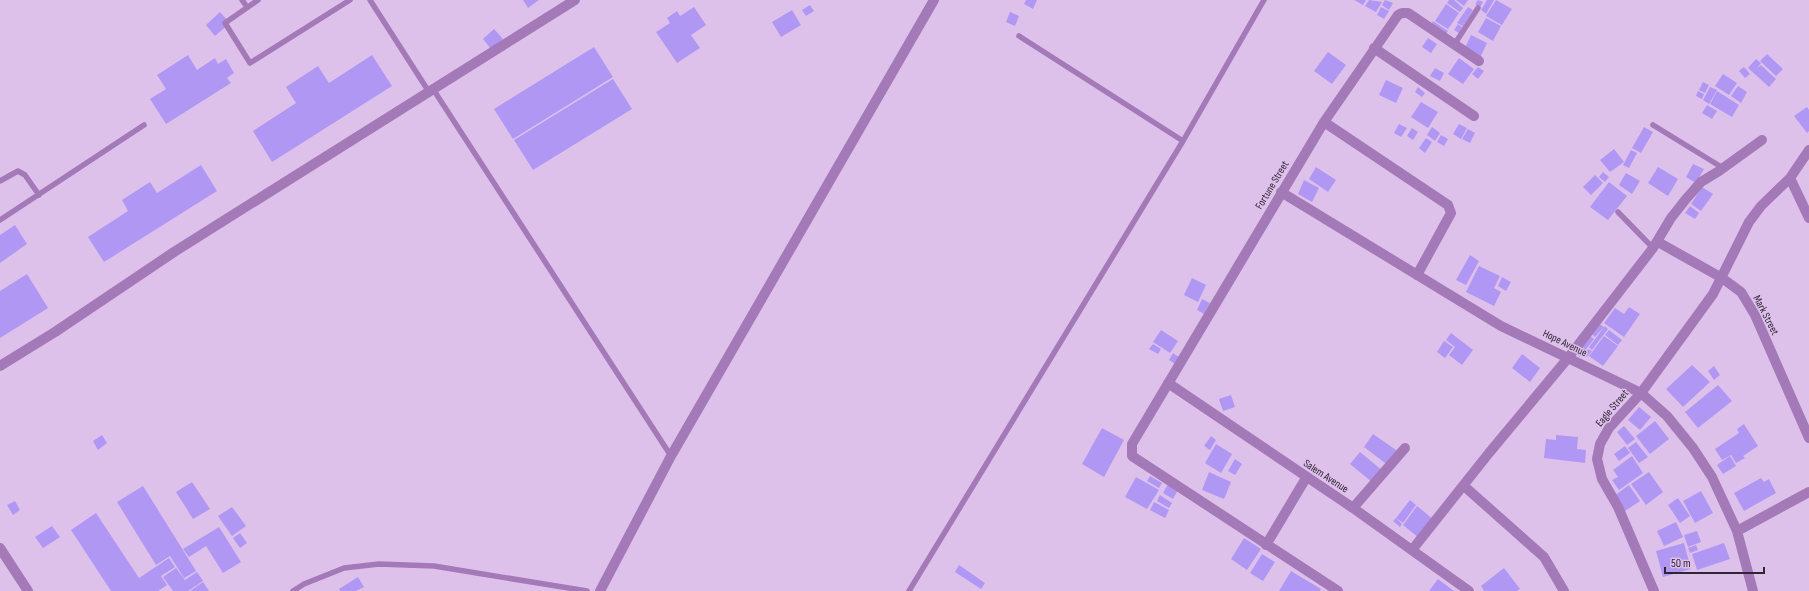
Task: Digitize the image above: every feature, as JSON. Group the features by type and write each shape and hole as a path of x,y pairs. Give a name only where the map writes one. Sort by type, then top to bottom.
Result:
{"street":[{"path":"0,366 55,332 174,252 575,0"},
{"path":"600,591 670,456 934,0"},
{"name":"Fortune Street","path":"1266,545 1132,456 1132,444 1324,122 1398,15 1408,13 1479,61"},
{"path":"1374,48 1474,116"},
{"path":"1324,122 1448,205 1451,213 1449,218 1417,275"},
{"path":"1412,550 1489,453 1568,358 1655,245 1671,218 1686,199 1701,182 1762,140"},
{"name":"Eagle Street","path":"1654,591 1618,507 1602,479 1597,458 1600,444 1609,428 1641,393 1700,312 1722,278 1749,222 1761,206 1790,178 1809,150"},
{"path":"1790,178 1809,218"},
{"name":"Hope Avenue","path":"1282,192 1501,326 1641,393 1667,416 1693,448 1712,476 1737,531 1753,591"},
{"name":"Mark Street","path":"1655,245 1722,278 1741,292 1755,315 1809,438"},
{"name":"Salem Avenue","path":"1168,383 1306,478 1353,508 1469,591"},
{"path":"1353,508 1405,448"},
{"path":"1306,478 1266,545 1338,591"},
{"path":"1464,486 1544,556 1564,591"},
{"path":"1737,531 1809,492"},
{"path":"0,548 28,591"}],"lane":[{"path":"242,0 247,7"},
{"path":"258,0 225,23 250,63 350,0"},
{"path":"370,0 670,456"},
{"path":"909,591 1183,141 1264,0"},
{"path":"1454,45 1478,8"},
{"path":"1019,36 1183,141"},
{"path":"0,220 144,125"},
{"path":"1653,125 1723,168"},
{"path":"0,181 18,171 25,175 39,195"},
{"path":"1618,212 1655,245"},
{"path":"293,591 304,584 344,568 379,564 434,566 587,591"}],"building":[{"path":"523,0 539,0 528,8"},
{"path":"1026,0 1037,0 1033,9 1024,4"},
{"path":"1354,0 1366,0 1363,5"},
{"path":"1369,0 1382,2 1376,12 1365,6"},
{"path":"1385,0 1393,3 1389,10 1382,5"},
{"path":"1449,0 1454,0 1463,8 1460,12 1447,3"},
{"path":"1456,0 1468,0 1464,6"},
{"path":"1478,0 1483,2 1480,7 1475,4"},
{"path":"1487,0 1494,0 1486,14 1481,10"},
{"path":"1496,0 1512,9 1502,25 1486,16"},
{"path":"1446,4 1459,13 1448,29 1435,21"},
{"path":"810,5 814,11 806,16 802,10"},
{"path":"694,7 706,25 691,35 700,48 677,63 656,32 670,23 667,18 677,11 680,16"},
{"path":"1381,7 1389,11 1384,19 1377,15"},
{"path":"1468,7 1473,10 1463,26 1457,23"},
{"path":"792,10 801,25 781,37 772,22"},
{"path":"220,12 230,23 215,36 206,25"},
{"path":"1010,12 1019,16 1015,26 1006,22"},
{"path":"1486,18 1501,26 1493,41 1478,32"},
{"path":"1433,21 1448,31 1444,37 1430,27"},
{"path":"1458,24 1462,27 1459,33 1454,30"},
{"path":"494,29 503,39 491,49 483,39"},
{"path":"1471,35 1487,43 1480,58 1464,50"},
{"path":"1428,38 1437,44 1431,53 1422,47"},
{"path":"594,47 613,77 513,139 494,109"},
{"path":"1328,52 1346,65 1332,84 1314,71"},
{"path":"1767,54 1783,69 1776,76 1760,61"},
{"path":"188,55 197,70 215,58 218,64 226,59 234,73 227,78 231,83 166,124 150,99 166,89 157,75"},
{"path":"372,55 392,86 272,162 253,131 296,103 286,87 318,66 329,83"},
{"path":"1459,58 1474,69 1463,84 1448,74"},
{"path":"1756,59 1761,63 1757,68 1761,65 1776,79 1769,87 1748,68"},
{"path":"1478,67 1484,71 1478,79 1472,74"},
{"path":"1744,67 1750,74 1745,78 1739,71"},
{"path":"1435,68 1444,73 1440,81 1430,76"},
{"path":"1723,74 1737,83 1729,95 1715,86"},
{"path":"613,79 632,109 533,170 514,140"},
{"path":"1386,80 1403,88 1396,103 1379,95"},
{"path":"1703,82 1709,85 1705,93 1699,90"},
{"path":"1738,86 1747,92 1741,103 1731,96"},
{"path":"1418,87 1425,93 1422,97 1415,92"},
{"path":"1710,87 1717,90 1709,104 1703,100"},
{"path":"1698,91 1704,94 1702,99 1696,96"},
{"path":"1717,91 1739,105 1732,117 1710,104"},
{"path":"1421,102 1438,112 1428,128 1411,117"},
{"path":"1707,105 1717,111 1712,119 1702,113"},
{"path":"1807,107 1809,110 1809,131 1807,133 1794,116"},
{"path":"1399,124 1407,128 1401,137 1394,133"},
{"path":"1459,124 1467,128 1461,139 1453,134"},
{"path":"1432,127 1440,133 1435,141 1427,135"},
{"path":"1644,127 1653,132 1641,153 1632,148"},
{"path":"1412,128 1418,132 1413,140 1407,136"},
{"path":"1468,129 1475,133 1470,143 1462,139"},
{"path":"1441,135 1448,139 1444,146 1437,142"},
{"path":"1426,138 1432,142 1425,153 1419,148"},
{"path":"1614,149 1624,162 1610,172 1600,160"},
{"path":"1631,150 1637,153 1629,168 1623,165"},
{"path":"1693,164 1704,169 1696,183 1686,177"},
{"path":"201,165 217,191 104,262 88,237 128,211 122,200 150,182 157,193"},
{"path":"1316,167 1336,180 1328,192 1309,179"},
{"path":"1658,167 1678,179 1668,196 1648,183"},
{"path":"1603,172 1609,177 1605,182 1599,177"},
{"path":"1626,173 1640,181 1632,194 1619,185"},
{"path":"1595,175 1603,183 1591,195 1583,187"},
{"path":"1304,180 1319,188 1312,202 1298,194"},
{"path":"1609,182 1627,196 1608,220 1590,207"},
{"path":"1702,187 1713,194 1701,211 1691,204"},
{"path":"1690,206 1699,213 1695,219 1685,213"},
{"path":"15,225 27,244 0,263 0,235"},
{"path":"1470,255 1479,261 1466,285 1456,280"},
{"path":"1479,266 1500,276 1494,288 1501,292 1494,306 1466,292"},
{"path":"27,274 48,308 0,338 0,291"},
{"path":"1502,277 1511,282 1506,291 1498,286"},
{"path":"1192,278 1206,285 1198,302 1184,295"},
{"path":"1202,299 1210,303 1204,314 1197,310"},
{"path":"1629,307 1640,314 1624,337 1604,323 1615,308 1624,314"},
{"path":"1597,322 1604,327 1595,337 1589,332"},
{"path":"1605,326 1608,329 1592,350 1589,347"},
{"path":"1161,330 1178,341 1170,353 1153,342"},
{"path":"1609,330 1622,340 1618,345 1605,335"},
{"path":"1451,333 1473,350 1462,365 1449,355 1455,347 1446,340"},
{"path":"1588,334 1594,339 1580,357 1574,352"},
{"path":"1604,336 1618,346 1603,366 1589,356"},
{"path":"1444,341 1453,347 1445,358 1437,352"},
{"path":"1153,344 1161,349 1158,354 1149,349"},
{"path":"1588,349 1592,351 1587,357 1584,355"},
{"path":"1173,353 1180,358 1175,364 1169,360"},
{"path":"1522,354 1540,368 1530,382 1512,368"},
{"path":"1692,365 1710,382 1683,407 1666,389"},
{"path":"1714,366 1720,375 1714,380 1708,371"},
{"path":"1718,385 1732,401 1698,428 1685,412"},
{"path":"1231,395 1235,407 1223,411 1219,399"},
{"path":"1639,407 1651,417 1640,430 1628,420"},
{"path":"1655,421 1669,439 1650,454 1636,436"},
{"path":"1744,424 1758,446 1743,456 1745,458 1736,463 1731,455 1722,460 1715,449 1739,433 1737,429"},
{"path":"1624,426 1635,439 1627,445 1617,432"},
{"path":"1102,428 1124,440 1104,477 1082,464"},
{"path":"1373,434 1399,452 1389,466 1364,447"},
{"path":"102,435 107,443 98,450 93,441"},
{"path":"1556,435 1578,437 1577,449 1586,450 1585,463 1544,458 1546,439 1556,440"},
{"path":"1211,436 1216,440 1210,450 1204,446"},
{"path":"1636,442 1648,457 1639,463 1628,448"},
{"path":"1216,444 1232,454 1221,473 1205,463"},
{"path":"1625,446 1630,453 1619,461 1614,454"},
{"path":"1360,452 1383,471 1373,483 1350,464"},
{"path":"1632,456 1643,473 1619,490 1612,480 1618,477 1613,470"},
{"path":"1730,456 1736,466 1723,474 1717,465"},
{"path":"1235,459 1242,464 1235,475 1228,471"},
{"path":"1209,472 1231,482 1224,499 1202,490"},
{"path":"1649,472 1663,492 1646,505 1631,484"},
{"path":"1150,476 1162,483 1159,488 1147,481"},
{"path":"1136,477 1159,490 1147,509 1125,497"},
{"path":"1761,478 1764,482 1769,479 1776,493 1744,511 1734,493"},
{"path":"192,482 210,509 193,519 176,492"},
{"path":"1168,484 1178,490 1173,499 1163,493"},
{"path":"1629,485 1640,501 1625,511 1614,496"},
{"path":"143,486 196,571 184,578 170,556 156,565 117,502"},
{"path":"1701,491 1713,513 1695,523 1683,501"},
{"path":"1160,495 1172,503 1169,508 1157,501"},
{"path":"1678,498 1690,516 1680,523 1668,505"},
{"path":"1410,500 1416,505 1403,523 1396,518"},
{"path":"15,501 20,510 13,515 7,505"},
{"path":"1154,502 1169,510 1165,518 1150,510"},
{"path":"1417,506 1433,519 1419,538 1403,525"},
{"path":"232,507 246,526 232,536 218,516"},
{"path":"96,513 139,578 169,558 175,567 161,576 167,585 158,591 111,591 71,530"},
{"path":"1396,518 1402,524 1400,527 1393,521"},
{"path":"1676,522 1683,537 1664,546 1657,531"},
{"path":"52,526 60,537 43,548 35,537"},
{"path":"219,527 241,562 223,573 206,546 189,557 183,549"},
{"path":"1697,531 1701,542 1688,547 1684,535"},
{"path":"240,533 247,543 240,548 233,538"},
{"path":"1244,538 1261,549 1247,570 1231,559"},
{"path":"1684,543 1691,569 1663,577 1656,551"},
{"path":"1724,543 1730,559 1697,570 1692,554"},
{"path":"1696,545 1698,550 1690,553 1688,548"},
{"path":"1262,554 1275,562 1263,581 1250,573"},
{"path":"959,565 985,583 981,589 955,572"},
{"path":"176,568 185,580 197,572 203,581 188,591 173,591 163,577"},
{"path":"1504,568 1520,589 1517,591 1484,591 1481,586"},
{"path":"1291,571 1321,589 1320,591 1279,591"},
{"path":"358,577 364,587 356,591 340,591 339,589"},
{"path":"1438,579 1454,591 1429,591"},
{"path":"203,582 209,591 190,591"}]}
